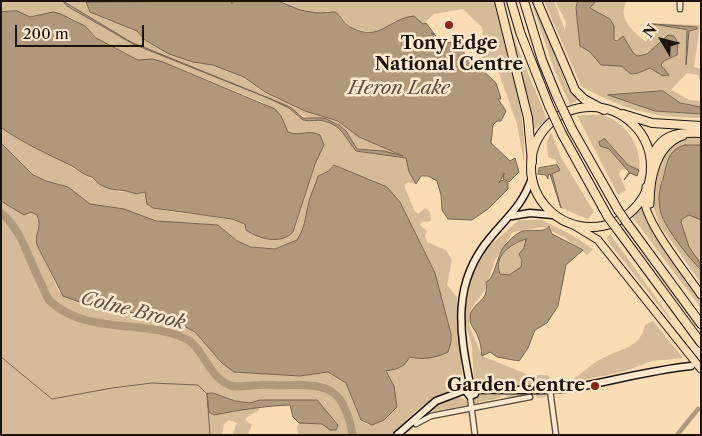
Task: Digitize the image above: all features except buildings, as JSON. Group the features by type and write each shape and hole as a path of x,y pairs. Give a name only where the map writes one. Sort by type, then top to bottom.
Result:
{"highway":[{"path":"499,1 528,118 532,178 537,198 553,215 570,223 595,226 618,221 633,210 646,187 650,165 657,147 665,138 678,132 697,133"},
{"path":"511,1 549,106 562,134 608,217 701,343"},
{"path":"524,1 542,60 572,129 626,223 701,324"},
{"path":"537,1 576,90 584,99 604,110"},
{"path":"532,162 536,144 548,125 580,107 616,112 662,124 701,126"},
{"path":"616,112 634,124 644,136 649,150 650,165"}],"main road":[{"path":"654,222 650,201 660,154 672,141 697,133"},
{"path":"398,435 436,401 465,390 470,384 461,329 462,293 469,271 477,255 491,237 512,216 532,178"},
{"path":"646,187 645,203 654,222 701,295"},
{"path":"512,216 530,213 553,215"},
{"path":"570,223 598,240 701,369"},
{"path":"476,390 550,390 574,387 650,371 691,366"},
{"path":"470,384 474,385 476,390"},
{"path":"465,390 470,396 474,395 476,390"}],"street":[{"path":"680,1 680,9"},
{"path":"550,390 556,435"},
{"path":"470,396 475,435"},
{"path":"416,424 431,416 530,397"}],"shaded area":[{"path":"1,1 63,1 67,6 133,44 268,98 289,108 303,120 321,120 330,123 340,129 356,151 407,158 409,172 416,184 408,182 404,185 414,210 418,214 425,208 430,212 431,221 422,222 420,225 427,231 425,236 427,242 446,250 452,260 447,285 457,297 462,379 458,386 431,400 416,411 391,435 298,435 297,427 299,423 322,424 317,400 260,400 251,404 235,401 213,393 207,394 209,412 227,412 260,406 259,410 246,418 246,421 252,424 248,435 232,435 237,423 229,420 224,424 222,435 1,435 1,201 24,215 31,212 37,214 40,220 43,257 59,292 91,306 159,317 182,325 195,332 222,363 234,372 300,376 328,372 345,383 356,410 364,422 369,425 381,421 397,407 394,386 386,371 407,358 414,358 451,334 435,273 400,202 385,188 339,167 333,166 329,171 320,174 309,200 306,221 297,240 275,249 263,249 240,243 218,225 156,221 133,213 90,204 68,187 33,175 1,143 1,127 23,142 50,154 86,176 120,192 129,191 138,194 145,192 147,204 150,207 173,212 232,219 245,224 252,234 276,239 287,236 295,228 315,164 324,145 318,133 297,135 286,131 281,116 262,102 163,62 151,59 139,60 96,38 74,19 61,14 53,12 30,17 22,13 1,12"},
{"path":"64,1 86,1 93,13 137,31 145,40 169,54 193,62 213,65 244,77 262,91 305,111 338,121 359,137 405,157 384,151 357,149 338,124 325,119 303,116 290,107 131,42"},
{"path":"278,1 494,1 519,102 524,143 524,163 517,124 499,73 470,45 483,36 482,27 463,9 434,14 423,24 414,16 393,22 383,30 375,33 351,28 340,15 329,11 317,13 300,10"},
{"path":"502,1 518,49 546,117 545,121 535,129 512,48"},
{"path":"531,1 534,1 566,84 578,100 570,105 554,69"},
{"path":"544,1 554,1 565,30 566,22 555,1 578,1 576,5 582,48 590,52 601,64 621,66 628,72 638,73 650,68 663,76 665,72 662,63 677,55 664,40 643,56 634,54 624,38 614,40 606,19 593,11 590,5 596,1 627,1 624,7 625,19 632,29 646,42 654,32 650,23 700,25 694,67 701,69 701,84 698,75 687,73 671,90 689,100 701,101 701,107 680,103 664,92 608,95 655,111 701,114 701,118 667,116 638,111 611,101 581,86"},
{"path":"577,115 608,117 628,132 636,146 639,170 628,165 605,139 601,146 609,149 626,169 621,170 619,174 626,190 618,195"},
{"path":"551,132 561,157 594,212 588,219 561,208 552,174 557,172 556,160 548,157 547,142"},
{"path":"701,136 701,145 685,145 672,151 661,182 659,202 663,218 701,270 701,283 659,224 652,203 661,157 677,140"},
{"path":"641,204 649,225 701,302 701,308 631,215"},
{"path":"689,215 701,220 701,264 689,247 681,222 682,219"},
{"path":"519,220 542,220 572,235 593,249 587,255 564,237 543,227 513,232 495,260 485,290 471,309 469,325 482,356 529,375 547,375 552,379 544,384 525,387 504,386 474,380 472,348 464,314 472,277 486,249"},
{"path":"610,234 671,321 610,244 607,238"},
{"path":"526,239 527,243 521,252 521,267 507,276 500,274 498,268 501,256 514,244"},
{"path":"653,321 683,358 652,361 625,371 575,382 573,379 595,363 634,343 643,333 645,325"},
{"path":"489,391 545,393 549,396 537,398 536,395 509,398 503,394 499,398 473,404 474,398"},
{"path":"457,396 468,401 469,405 434,411 428,409 444,399"}],"water":[{"name":"Heron Lake","path":"63,1 131,42 276,101 290,107 303,118 324,118 339,125 346,131 357,149 384,151 403,156 359,137 338,121 305,111 265,92 244,77 213,65 193,62 169,54 145,40 137,31 90,12 86,2 231,1 232,4 234,1 278,1 300,10 317,13 335,12 349,27 362,32 377,31 397,21 414,16 423,24 426,23 440,45 451,42 456,45 496,83 501,99 498,99 506,111 501,121 497,121 493,125 491,143 510,161 515,158 519,172 509,182 503,179 504,173 499,183 502,180 508,183 508,189 488,209 472,220 448,219 442,210 441,195 437,181 428,176 421,176 416,184 409,172 406,158 356,151 343,133 330,123 321,120 303,120 289,108 268,98 133,44 67,6"},
{"path":"578,1 596,1 590,8 610,19 614,26 614,40 617,41 623,36 634,54 638,56 647,54 668,35 674,36 678,43 677,55 664,61 661,65 669,75 663,76 650,68 631,74 621,66 601,65 590,52 580,46 576,8"},
{"path":"17,11 30,17 53,12 61,14 85,26 96,38 138,60 152,59 163,62 275,109 281,116 288,132 296,134 316,133 320,135 324,145 315,164 293,232 282,238 263,238 246,230 245,224 232,219 153,208 147,204 145,192 136,194 103,186 92,177 29,145 1,127 1,12"},
{"path":"653,24 697,27 697,29 689,31 686,65 687,30"},
{"path":"663,91 680,103 701,107 701,114 655,111 608,95"},
{"path":"605,139 628,165 639,170 637,176 630,173 624,180 629,172 609,149 600,146 599,142"},
{"path":"1,143 33,175 68,187 90,204 124,209 156,221 218,225 237,241 251,247 275,249 297,240 303,229 310,198 318,176 329,171 334,165 387,187 400,202 435,273 451,334 448,352 429,358 410,357 404,365 386,371 394,386 397,407 384,420 372,425 361,420 346,383 328,372 300,376 234,372 222,363 195,332 182,325 159,317 91,306 63,296 37,245 39,220 37,215 31,212 24,215 1,201"},
{"path":"685,145 701,145 701,220 689,215 682,219 681,222 689,247 701,264 701,270 683,250 666,224 660,209 660,188 669,158 676,148"},
{"path":"557,165 560,170 552,174 561,208 550,174 548,179 546,175 538,174 539,168"},
{"path":"549,227 552,234 583,250 566,265 558,306 547,323 535,330 528,348 519,361 497,357 490,352 482,356 479,339 470,321 471,313 485,295 486,282 492,276 502,249 520,232 547,229","holes":["526,239 524,248 519,254 522,260 521,267 509,275 500,274 499,262 504,252 514,244"]},
{"path":"213,393 235,401 250,403 260,400 317,400 338,425 336,430 330,430 322,424 299,423 293,417 290,405 252,408 214,415 209,412 207,394"}],"waterway":[{"name":"Colne Brook","path":"1,213 9,221 20,238 47,298 65,312 81,319 172,333 188,340 198,350 217,376 231,386 303,385 325,389 340,399 345,408 353,435"},
{"path":"1,357 52,399 152,383 198,385 207,394 210,435"},
{"path":"677,435 698,409"}],"place":[{"name":"Tony Edge National Centre","path":"449,25"},
{"name":"Garden Centre","path":"595,386"}]}
